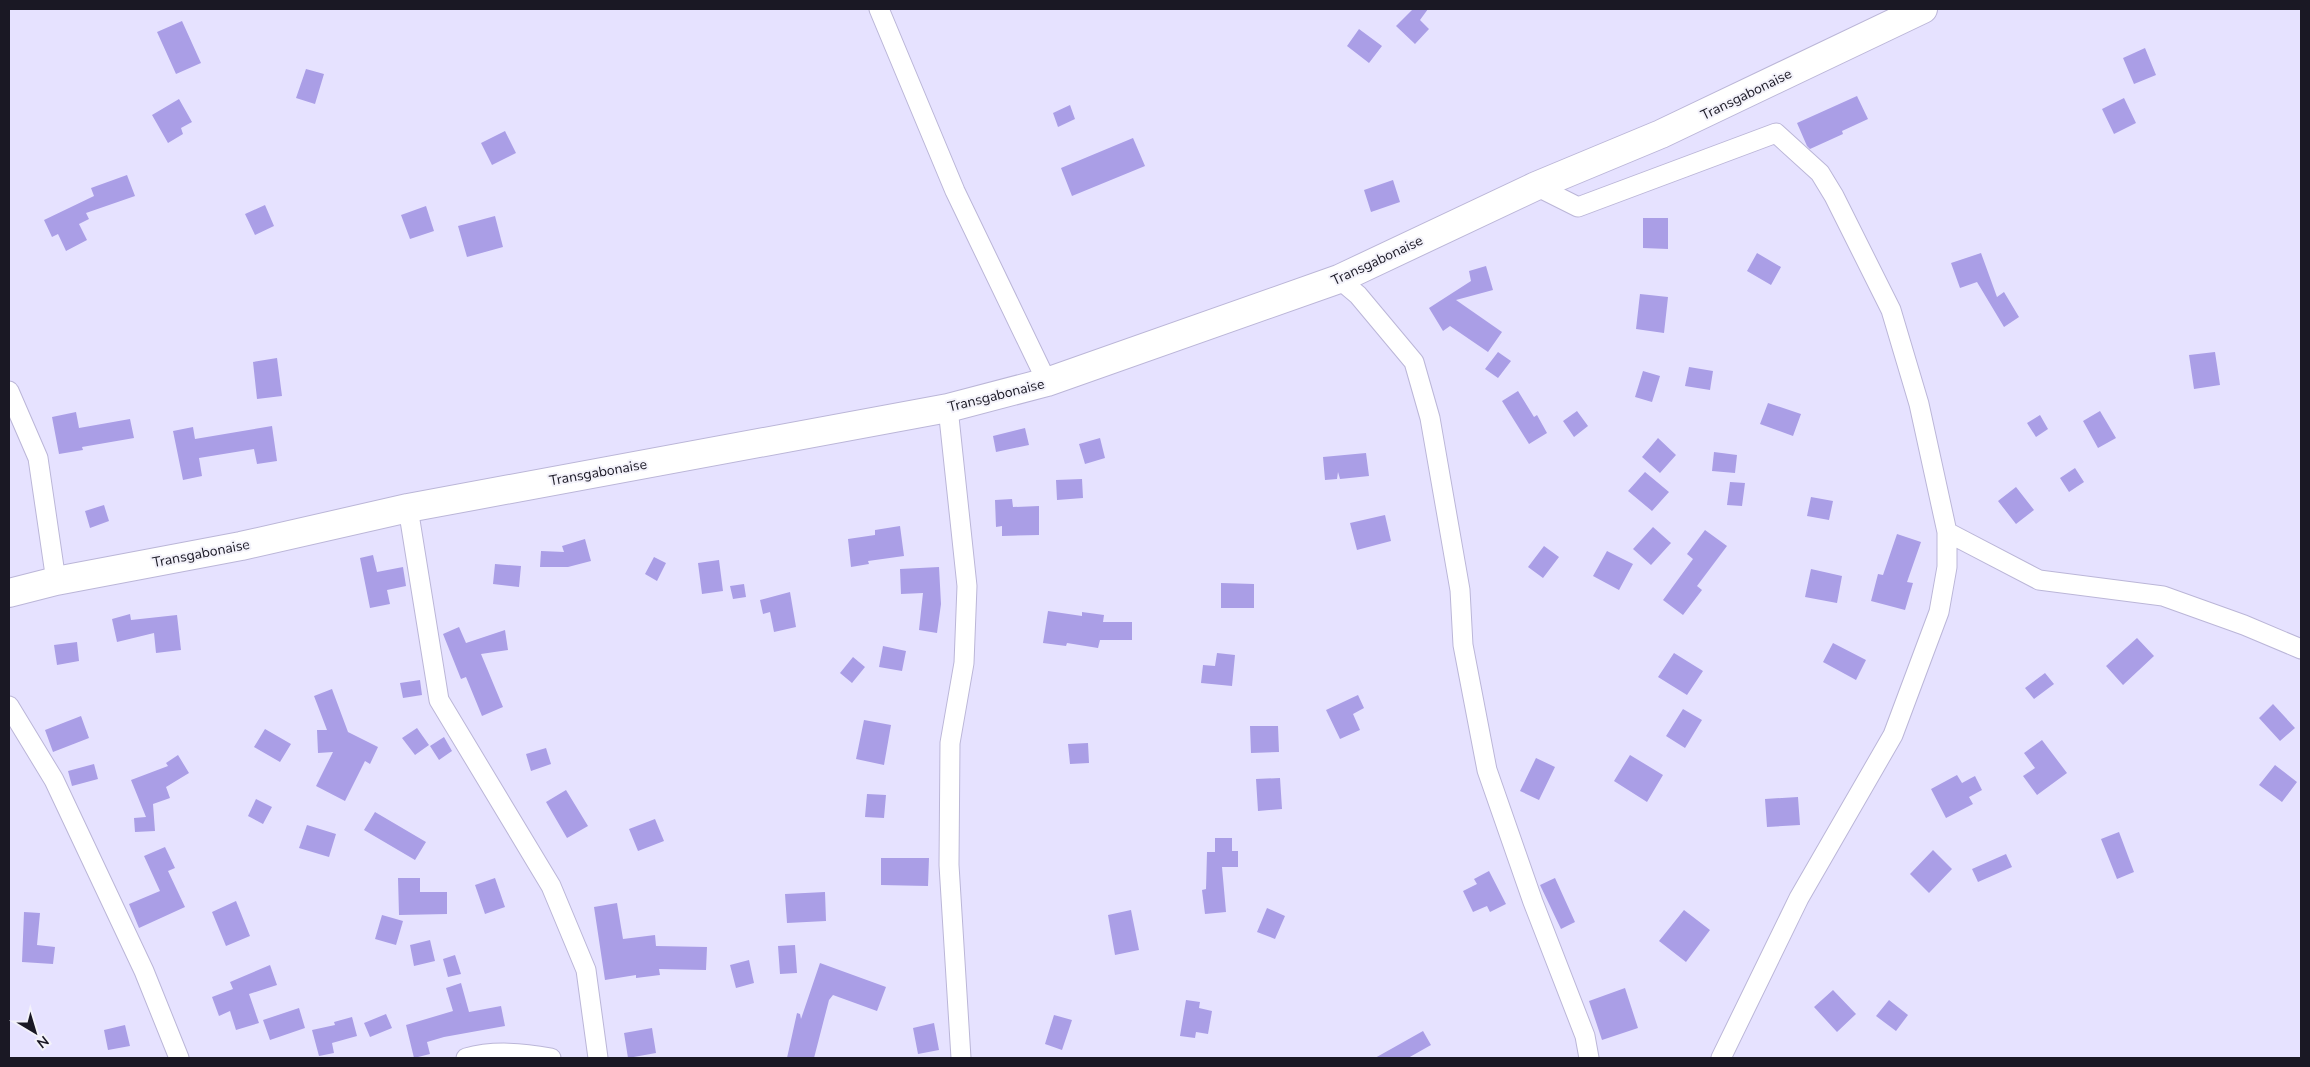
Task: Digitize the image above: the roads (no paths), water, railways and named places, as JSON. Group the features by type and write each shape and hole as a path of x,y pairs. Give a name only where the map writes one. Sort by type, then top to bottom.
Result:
{"highway":[{"name":"Transgabonaise","path":"9,593 56,581 241,546 408,508 948,408 1047,382 1339,279 1536,186 1661,134 1923,9"}],"street":[{"path":"879,9 955,191 1047,382"},
{"path":"1536,186 1578,207 1776,133 1820,173 1834,196 1890,310 1919,404 1947,532 1947,567 1939,612 1893,735 1799,898 1721,1058"},
{"path":"1339,279 1358,295 1414,362 1430,418 1460,590 1463,645 1487,770 1533,902 1585,1036 1589,1058"},
{"path":"9,391 38,458 56,581"},
{"path":"948,408 967,586 964,663 950,744 949,865 961,1058"},
{"path":"408,508 439,700 551,886 586,970 598,1058"},
{"path":"1947,532 2039,580 2163,596 2244,625 2301,649"},
{"path":"9,706 54,780 144,971 179,1058"},
{"path":"466,1058 480,1054 522,1053 551,1058"}]}
